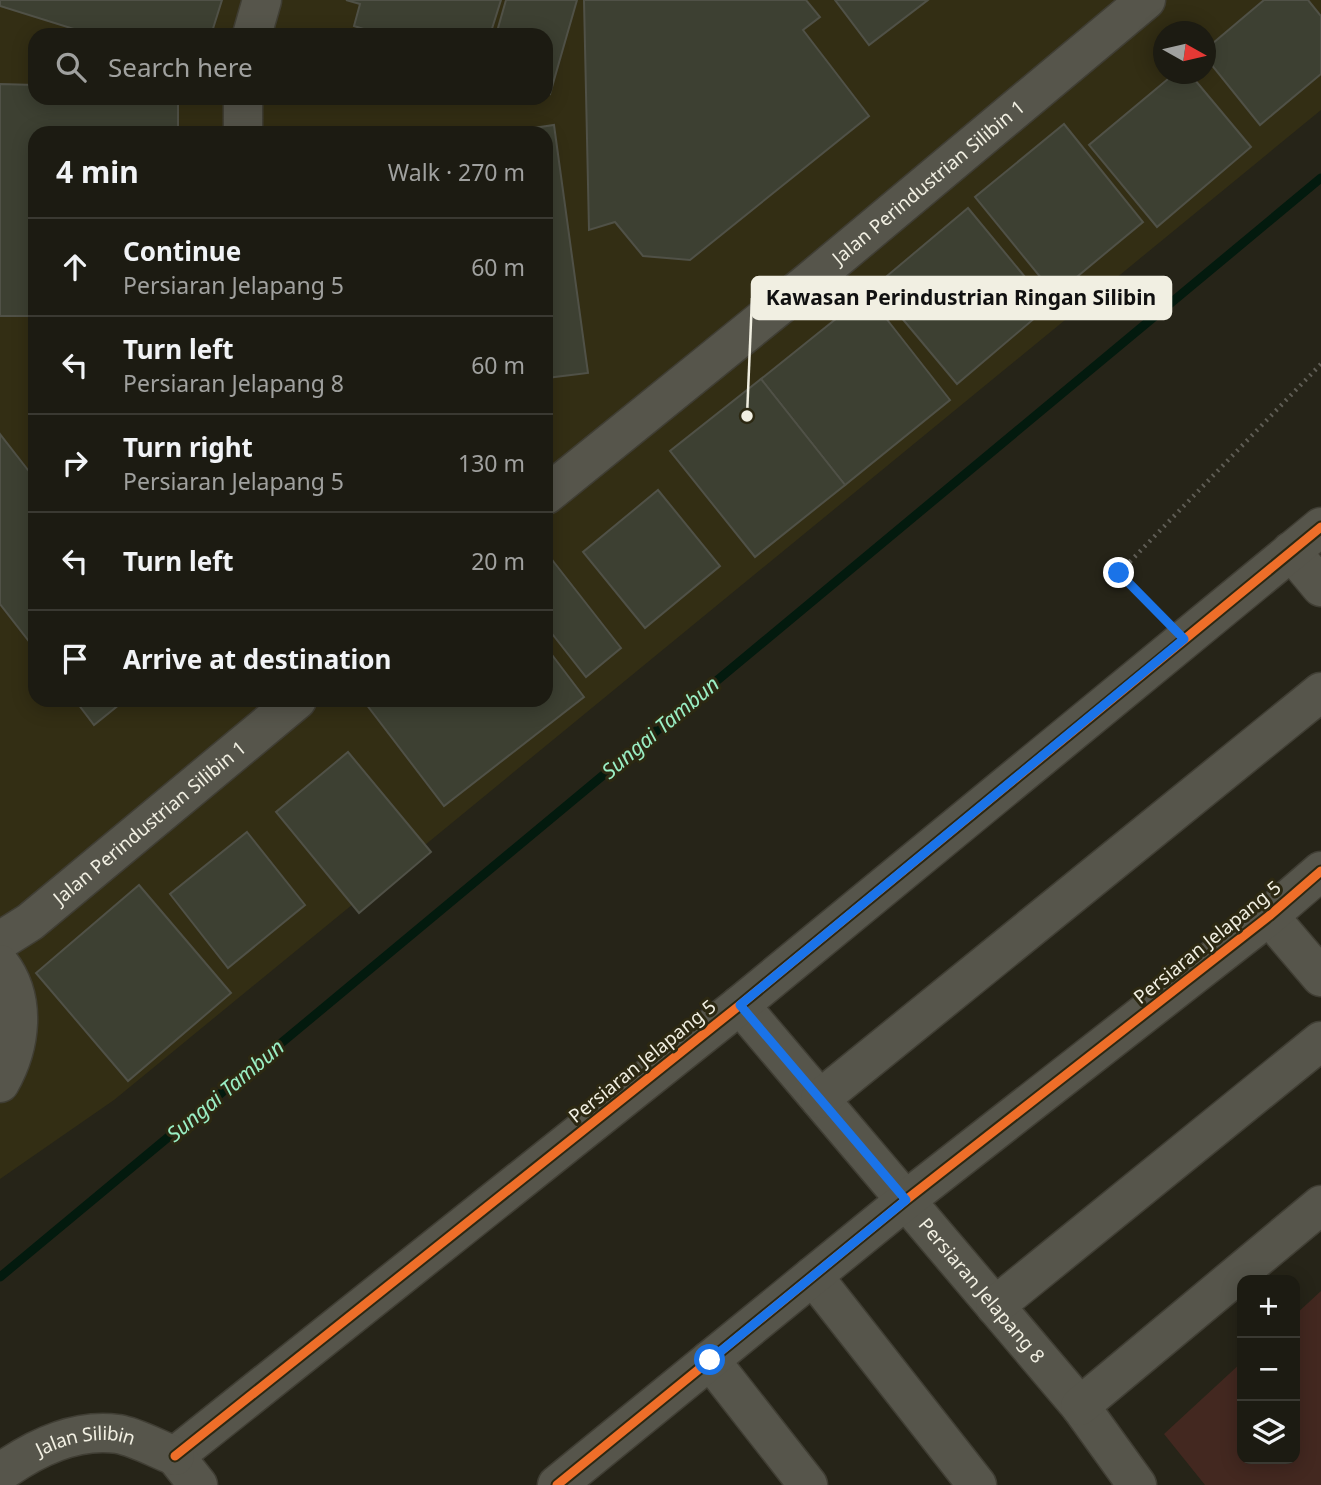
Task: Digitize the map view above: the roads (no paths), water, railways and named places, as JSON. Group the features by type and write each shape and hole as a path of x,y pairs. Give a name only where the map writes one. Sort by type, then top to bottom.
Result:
{"street":[{"path":"255,28 262,0"},
{"name":"Jalan Perindustrian Silibin 1","path":"553,489 810,281 1146,0"},
{"path":"243,105 243,126"},
{"name":"Persiaran Jelapang 5","path":"186,1470 740,1005 1321,527"},
{"path":"1292,551 1321,586"},
{"path":"820,1099 1321,692"},
{"name":"Jalan Perindustrian Silibin 1","path":"0,941 30,922 289,707"},
{"name":"Persiaran Jelapang 5","path":"557,1485 906,1200 1269,916 1321,871"},
{"path":"1269,916 1321,977"},
{"path":"0,964 10,977 18,1001 17,1037 0,1083"},
{"name":"Persiaran Jelapang 8","path":"740,1005 1080,1406 1138,1485"},
{"path":"995,1306 1321,1041"},
{"path":"1080,1406 1321,1205"},
{"path":"813,1276 977,1485"},
{"path":"710,1360 808,1485"},
{"name":"Jalan Silibin","path":"0,1473 23,1456 69,1437 118,1434 186,1470"}],"waterway":[{"name":"Sungai Tambun","path":"0,1277 1321,178"}],"place":[{"name":"Kawasan Perindustrian Ringan Silibin","path":"747,416"}]}
